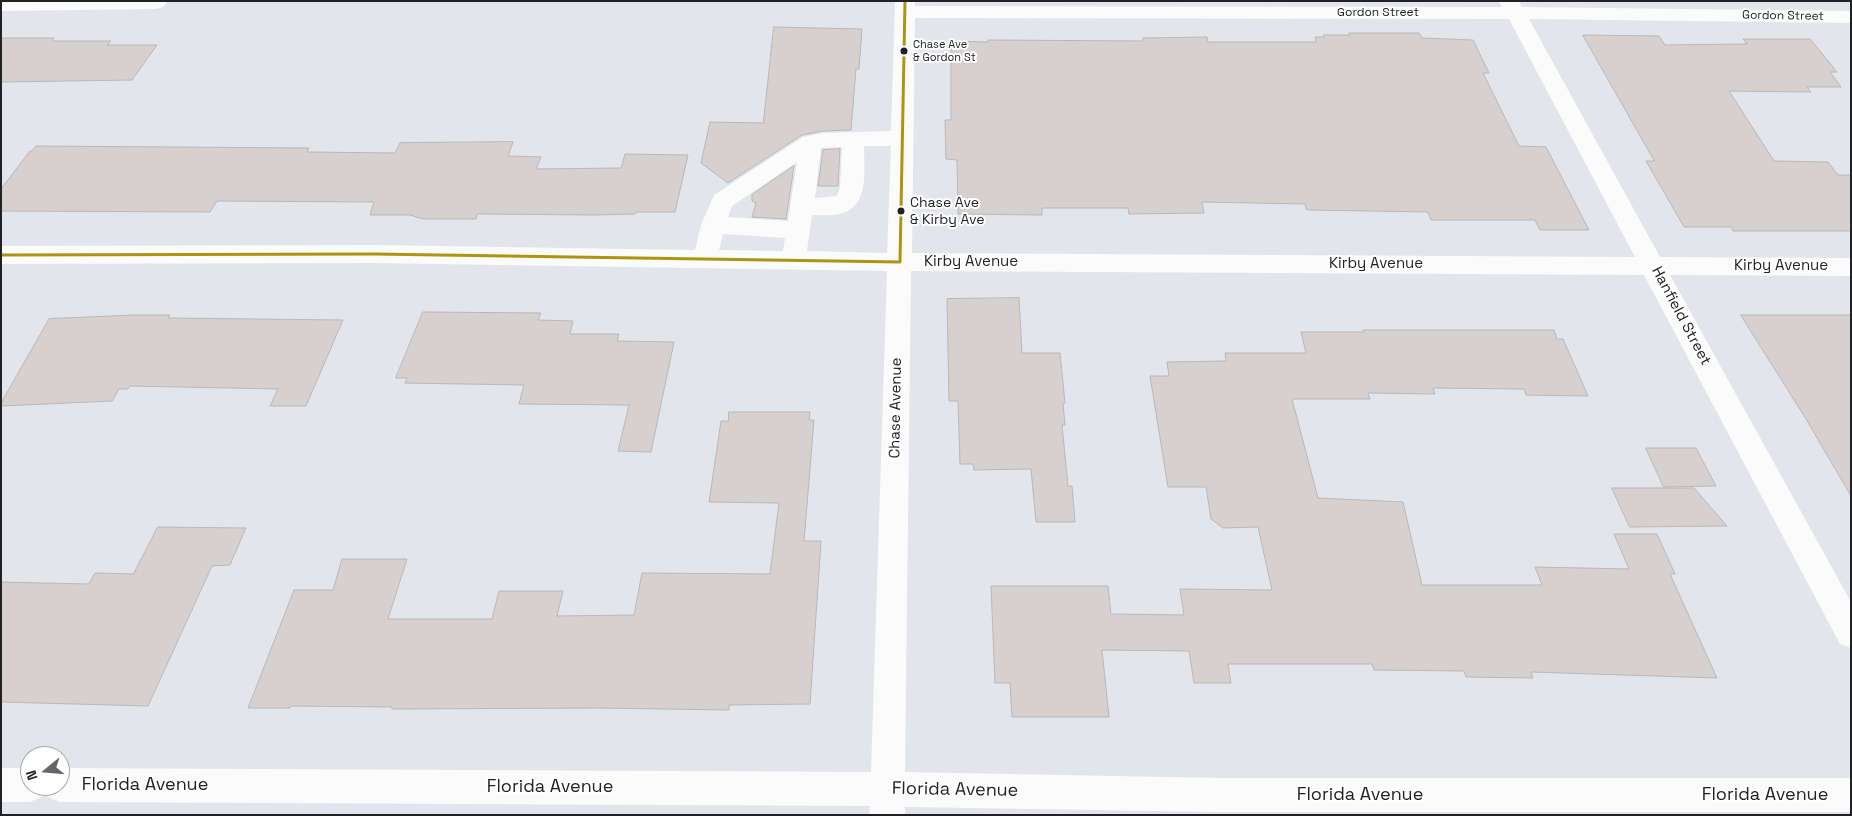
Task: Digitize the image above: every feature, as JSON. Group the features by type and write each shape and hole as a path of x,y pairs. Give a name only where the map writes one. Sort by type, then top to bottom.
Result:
{"street":[{"path":"1,5 157,2"},
{"name":"Gordon Street","path":"905,7 1512,7 1851,17"},
{"name":"Chase Avenue","path":"887,802 905,7"},
{"name":"Hanfield Street","path":"1512,7 1654,266 1851,633"},
{"path":"705,258 713,225 722,201 812,142 901,138"},
{"path":"713,225 800,218 838,206 847,201 852,187 853,139"},
{"path":"794,260 812,142"},
{"name":"Kirby Avenue","path":"1,255 374,254 900,262 1851,267"},
{"path":"1,785 20,785"},
{"name":"Florida Avenue","path":"70,785 887,802 1223,805 1606,805 1851,795"}],"building":[{"path":"774,27 862,29 859,69 856,69 851,130 823,131 802,135 728,183 701,163 710,122 763,123"},
{"path":"1349,33 1419,33 1422,38 1473,40 1489,73 1483,73 1519,146 1546,147 1589,230 1540,230 1535,220 1431,220 1428,212 1310,210 1306,209 1305,204 1202,202 1204,213 1129,214 1128,208 1042,208 1042,215 958,214 957,160 946,159 945,120 951,120 951,41 1143,41 1143,38 1207,37 1208,42 1316,42 1315,37 1324,37 1323,35 1350,35"},
{"path":"1583,35 1659,36 1665,45 1747,44 1743,39 1810,39 1837,72 1830,72 1841,87 1807,87 1811,92 1729,91 1774,161 1828,162 1838,175 1851,175 1851,231 1733,231 1731,227 1684,227 1646,161 1654,161"},
{"path":"1,38 54,38 52,41 111,41 107,45 157,45 132,80 1,82"},
{"path":"513,142 508,156 541,157 536,169 621,168 625,154 688,155 675,212 595,215 477,214 476,219 423,219 410,215 370,215 374,202 217,201 210,212 1,211 1,189 36,146 309,148 307,152 395,153 400,143"},
{"path":"840,149 838,186 818,186 823,150"},
{"path":"794,166 786,219 752,217 756,203 752,201 752,195"},
{"path":"1019,298 1022,353 1060,353 1065,403 1063,403 1065,425 1062,425 1068,486 1072,486 1075,522 1036,522 1031,469 974,470 973,464 960,464 958,401 949,401 947,299"},
{"path":"423,312 541,313 538,320 573,321 570,334 619,334 617,341 674,342 651,452 618,451 629,405 519,404 524,385 405,383 407,378 396,378"},
{"path":"170,315 168,318 343,320 306,406 270,406 278,389 130,386 128,389 119,389 112,401 1,406 49,319"},
{"path":"1741,315 1851,315 1851,496 1806,419"},
{"path":"1363,330 1554,330 1557,339 1563,339 1588,396 1526,395 1524,389 1433,388 1435,394 1368,393 1370,399 1292,399 1318,498 1403,502 1422,585 1542,585 1535,567 1629,569 1614,534 1657,534 1675,574 1670,574 1717,678 1531,672 1533,678 1466,677 1464,671 1374,670 1372,664 1228,664 1231,683 1194,683 1189,651 1102,650 1109,717 1012,717 1010,683 995,683 991,586 1108,586 1111,614 1184,615 1180,589 1272,590 1258,527 1223,528 1211,519 1206,487 1168,487 1150,376 1169,376 1167,362 1226,361 1225,353 1306,353 1301,332 1364,332"},
{"path":"729,412 810,412 809,420 814,420 804,541 821,541 810,704 729,705 729,710 599,708 392,709 392,707 291,706 290,708 248,708 294,590 333,590 342,559 407,559 388,619 492,619 499,591 563,591 557,616 634,615 642,573 770,574 779,503 709,502 721,421 728,421"},
{"path":"1646,448 1696,448 1716,486 1664,487"},
{"path":"1612,488 1694,488 1727,526 1630,527"},
{"path":"158,527 246,528 230,565 212,566 148,706 1,702 1,582 89,584 95,573 133,574"}],"transit line":[{"path":"1,255 374,254 900,262 905,1"}],"place":[{"name":"Chase Ave & Gordon St","path":"904,51"},
{"name":"Chase Ave & Kirby Ave","path":"901,211"}]}
